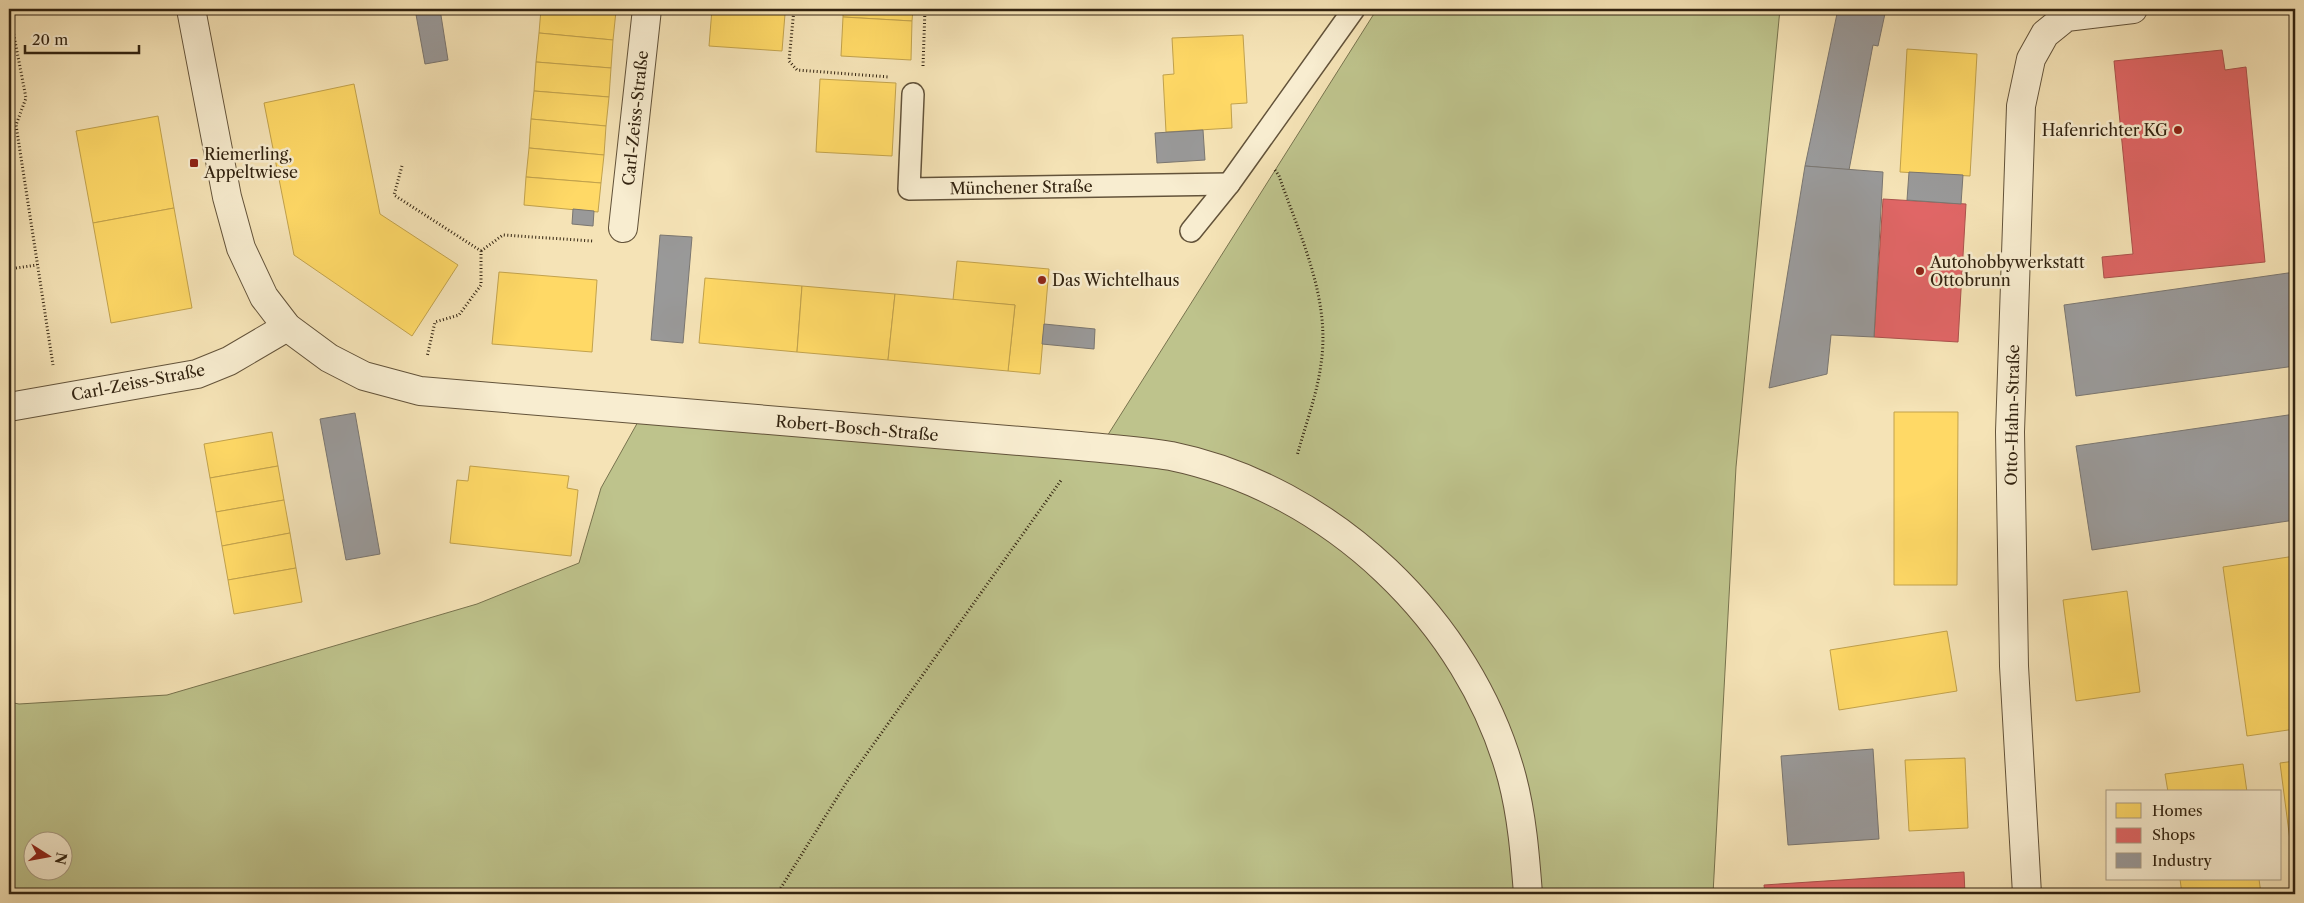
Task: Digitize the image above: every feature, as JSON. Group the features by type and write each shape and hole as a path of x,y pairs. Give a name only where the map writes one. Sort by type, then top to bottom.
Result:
{"street":[{"name":"Robert-Bosch-Straße","path":"191,9 227,197 241,248 264,298 288,327 329,358 364,376 420,391 1080,446 1171,456 1224,472 1264,488 1305,510 1361,548 1401,583 1432,619 1465,667 1493,723 1512,778 1523,836 1528,894"},
{"name":"Carl-Zeiss-Straße","path":"623,228 647,9"},
{"name":"Otto-Hahn-Straße","path":"2027,894 2014,666 2010,432 2021,106 2031,59 2045,34 2066,18 2133,9"},
{"name":"Carl-Zeiss-Straße","path":"9,407 57,397 197,374 229,361 288,327"}],"lane":[{"path":"1192,231 1230,184 1354,9"},
{"name":"Münchener Straße","path":"913,94 909,189 1230,184"}],"path":[{"path":"794,9 789,61 797,70 903,78 913,94 922,82 925,9"},
{"path":"9,10 26,98 16,125 57,397"},
{"path":"1257,146 1279,176 1312,268 1321,313 1321,363 1297,456"},
{"path":"402,166 394,195 482,251"},
{"path":"482,251 503,235 599,242 623,228"},
{"path":"420,391 435,322 459,315 481,285 482,251"},
{"path":"9,269 37,265"},
{"path":"777,894 848,780 1056,489 1080,446"}],"green space":[{"path":"1377,9 1780,9 1736,467 1713,894 9,894 9,702 19,704 167,695 477,604 579,563 601,488 639,420 1092,460"}],"building: Homes":[{"path":"541,9 616,11 613,40 539,33"},
{"path":"712,9 785,9 785,14"},
{"path":"712,9 785,14 782,51 709,46"},
{"path":"843,9 913,9 912,21 843,17"},
{"path":"843,17 912,21 911,60 841,56"},
{"path":"539,33 613,40 611,68 536,62"},
{"path":"1243,35 1247,103 1231,104 1232,128 1166,132 1163,75 1174,74 1172,38"},
{"path":"1907,49 1977,54 1970,176 1900,172"},
{"path":"536,62 611,68 609,97 534,91"},
{"path":"820,79 896,83 892,156 816,152"},
{"path":"354,84 380,214 458,265 412,336 294,255 264,103"},
{"path":"534,91 609,97 606,126 531,119"},
{"path":"158,116 174,208 93,223 76,131"},
{"path":"531,119 606,126 604,155 529,148"},
{"path":"529,148 604,155 601,183 526,177"},
{"path":"526,177 601,183 598,212 524,205"},
{"path":"174,208 192,308 111,323 93,223"},
{"path":"957,261 1049,269 1040,374 1008,371 1015,305 953,300"},
{"path":"499,272 597,280 592,352 492,344"},
{"path":"705,278 802,286 797,352 699,343"},
{"path":"802,286 895,294 888,360 797,352"},
{"path":"895,294 1015,305 1008,371 888,360"},
{"path":"1894,412 1958,412 1957,585 1894,585"},
{"path":"272,432 278,466 210,478 204,444"},
{"path":"278,466 284,500 216,512 210,478"},
{"path":"470,466 569,476 567,488 578,490 571,556 450,543 457,480 468,481"},
{"path":"284,500 290,533 222,546 216,512"},
{"path":"290,533 296,568 228,580 222,546"},
{"path":"2295,556 2295,729 2247,736 2223,567"},
{"path":"296,568 302,602 234,614 228,580"},
{"path":"2127,591 2140,692 2076,701 2063,600"},
{"path":"1947,631 1957,691 1839,710 1830,650"},
{"path":"1965,758 1968,828 1909,831 1905,760"},
{"path":"2295,761 2295,879 2280,763"},
{"path":"2243,764 2247,790 2168,790 2165,774"},
{"path":"2180,880 2259,880 2261,894 2182,894"}],"building: Shops":[{"path":"2222,50 2225,70 2246,67 2265,262 2104,278 2102,257 2133,254 2114,61"},
{"name":"Autohobbywerkstatt Ottobrunn","path":"1883,199 1966,204 1958,342 1874,337"},
{"path":"1964,872 1965,894 1765,894 1764,885"}],"building: Industry":[{"path":"415,9 440,9 448,60 425,64"},
{"path":"1838,9 1886,9 1878,46 1873,45 1849,170 1805,166"},
{"path":"1203,130 1205,160 1157,163 1155,133"},
{"path":"1805,166 1883,172 1874,337 1831,335 1827,374 1769,388"},
{"path":"1909,172 1963,175 1961,204 1907,200"},
{"path":"573,209 594,211 593,226 572,224"},
{"path":"660,235 692,237 683,343 651,340"},
{"path":"2295,272 2295,366 2076,396 2064,305"},
{"path":"1044,324 1095,329 1094,349 1042,344"},
{"path":"355,413 380,554 346,560 320,419"},
{"path":"2295,414 2295,520 2092,550 2076,446"},
{"path":"1873,749 1879,839 1788,845 1781,756"}],"place":[{"name":"Hafenrichter KG","path":"2178,130"},
{"name":"Riemerling, Appeltwiese","path":"194,163"},
{"name":"Autohobbywerkstatt Ottobrunn","path":"1920,271"},
{"name":"Das Wichtelhaus","path":"1042,280"}]}
